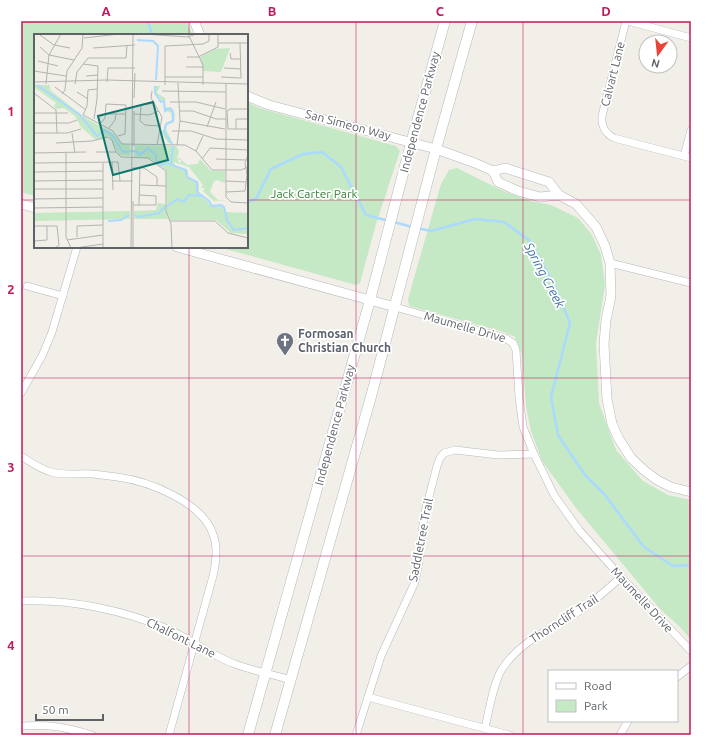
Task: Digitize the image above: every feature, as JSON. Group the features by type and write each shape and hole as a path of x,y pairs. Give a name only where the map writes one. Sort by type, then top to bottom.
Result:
{"main road":[{"name":"Independence Parkway","path":"248,735 370,300 445,21"},
{"name":"Independence Parkway","path":"276,735 372,394 469,22"}],"street":[{"path":"194,21 200,34"},
{"path":"627,21 691,38"},
{"name":"Calvart Lane","path":"627,21 602,116 603,127 609,135 614,138 688,157"},
{"name":"San Simeon Way","path":"248,96 269,105 436,149 493,171 505,168 549,182 559,195 576,204 596,227 605,246 610,263 611,296 606,320 604,344 607,399 612,424 619,439 631,458 645,471 657,480 671,487 691,492"},
{"path":"688,157 691,130"},
{"name":"San Simeon Way","path":"493,171 498,182 518,190 540,197 559,195"},
{"path":"21,204 34,208"},
{"path":"21,393 42,356 52,332 77,248"},
{"name":"Maumelle Drive","path":"181,248 505,338 513,343 516,350 519,397 523,427 546,480 562,508 579,530 621,577 691,652"},
{"path":"610,263 691,283"},
{"path":"27,286 63,296"},
{"name":"Saddletree Trail","path":"356,735 381,656 415,582 424,516 436,466 440,458 444,453 455,450 498,455 534,454"},
{"path":"21,456 49,472 73,475 92,474 120,477 158,487 182,500 205,518 214,534 216,564 169,735"},
{"name":"Thorncliff Trail","path":"485,728 502,670 514,654 532,639 592,602 621,577"},
{"name":"Chalfont Lane","path":"21,601 35,600 89,606 145,620 171,631 234,664 291,680"},
{"path":"678,676 691,666"},
{"path":"368,697 509,735"},
{"path":"620,735 627,722"},
{"path":"21,726 62,726 92,735"}],"green space":[{"path":"21,21 186,21 192,34 34,34 34,196 21,192"},
{"name":"Jack Carter Park","path":"248,102 259,108 396,146 400,151 376,224 360,283 356,285 223,248 248,248"},
{"path":"457,168 503,191 531,201 551,205 578,218 592,235 601,255 605,285 596,343 599,403 616,450 643,481 668,495 691,500 691,640 679,626 661,610 576,508 542,461 531,431 526,407 522,355 515,337 504,332 409,306 408,299 441,184 449,170"}],"waterway":[{"name":"Spring Creek","path":"148,21 152,34"},
{"name":"Spring Creek","path":"248,202 256,199 271,169 303,154 322,152 341,167 366,215 389,221"},
{"name":"Spring Creek","path":"417,228 431,231 475,219 504,222 530,241 554,285 570,323 551,397 558,435 585,475 605,495 644,547 673,566 691,565"},
{"name":"Spring Creek","path":"394,222 412,227"}],"place":[{"name":"Formosan Christian Church","path":"285,356"}]}
